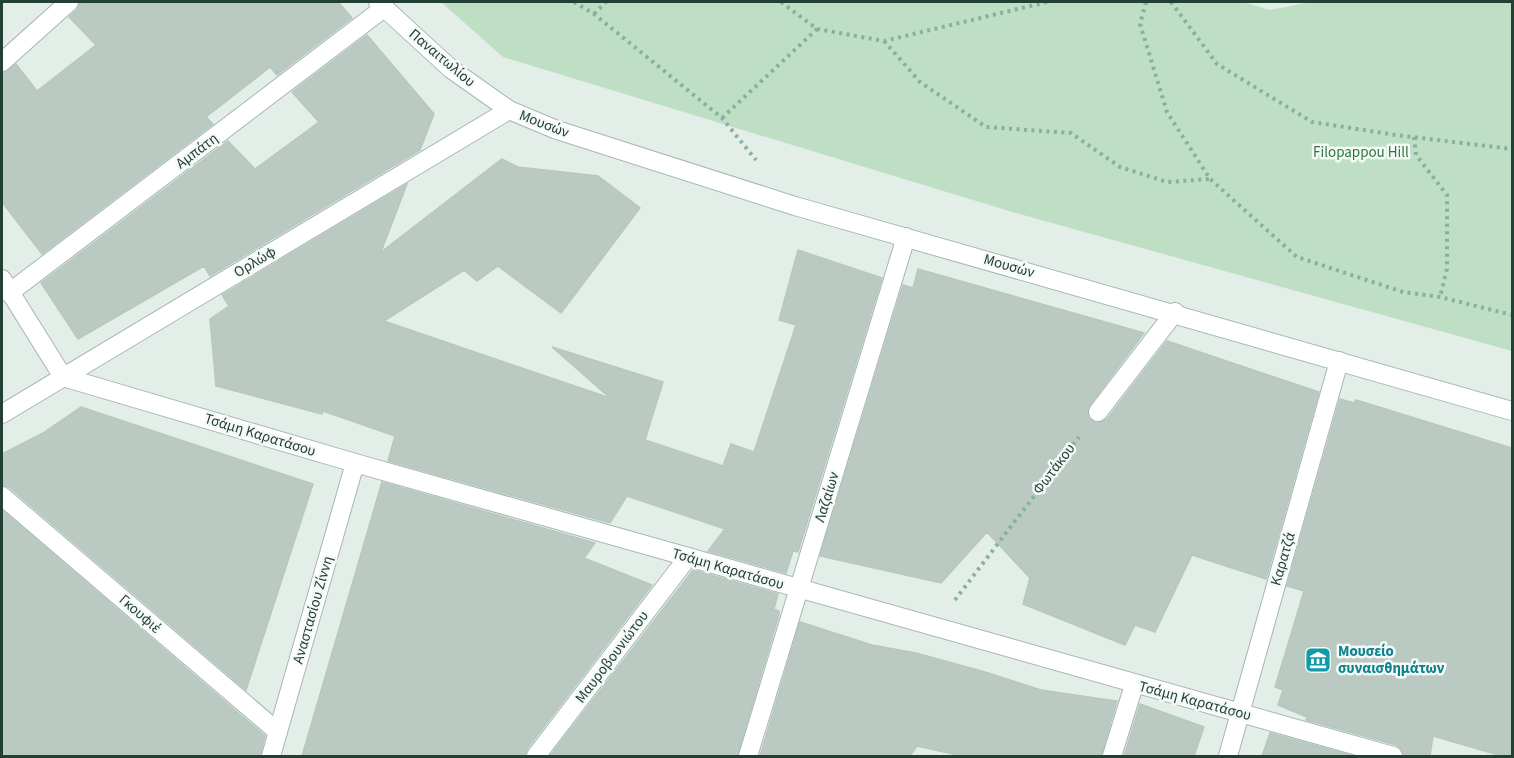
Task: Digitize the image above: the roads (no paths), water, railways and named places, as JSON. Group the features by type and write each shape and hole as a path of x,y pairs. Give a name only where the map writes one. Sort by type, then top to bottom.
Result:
{"street":[{"path":"2,62 69,2"},
{"name":"Παναιτωλίου","path":"381,5 451,69 509,110"},
{"name":"Αμπάτη","path":"5,286 381,5"},
{"name":"Μουσών","path":"509,110 557,130 784,202 1175,312 1512,411"},
{"name":"Ορλώφ","path":"2,414 509,110"},
{"name":"Λαζαίων","path":"748,756 906,237"},
{"path":"5,286 63,377"},
{"path":"1098,412 1175,312"},
{"name":"Καρατζά","path":"1228,756 1339,361"},
{"name":"Τσάμη Καρατάσου","path":"63,377 799,590 1393,756"},
{"name":"Αναστασίου Ζίννη","path":"271,756 355,463"},
{"name":"Γκουφιέ","path":"2,496 278,732"},
{"name":"Μαυροβουνιώτου","path":"536,756 688,557"},
{"path":"1112,756 1134,685"}],"place":[{"name":"Μουσείο συναισθημάτων","path":"1318,660"}],"park label":[{"name":"Filopappou Hill","path":"1361,152"}]}
